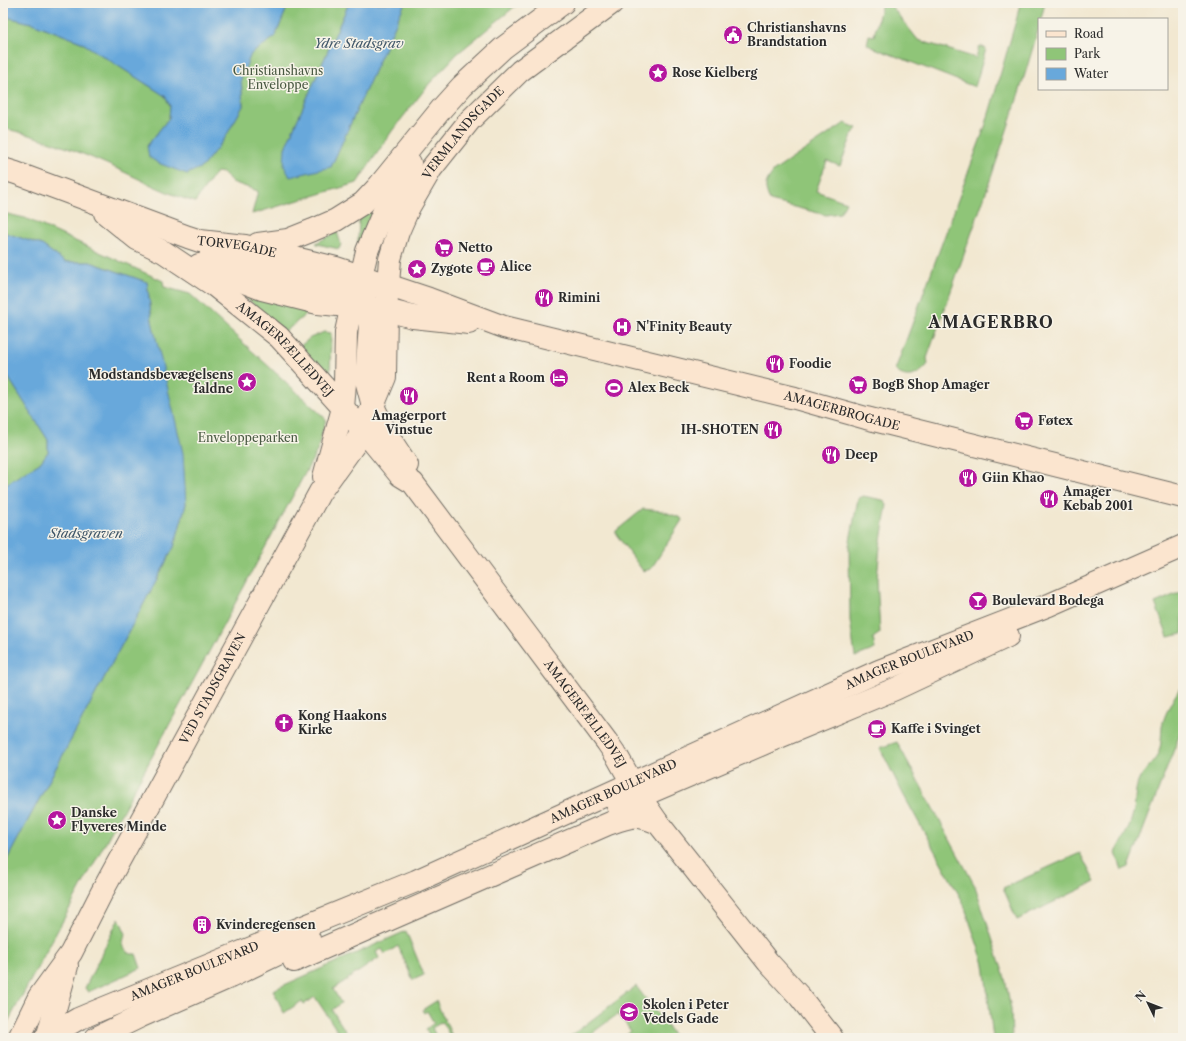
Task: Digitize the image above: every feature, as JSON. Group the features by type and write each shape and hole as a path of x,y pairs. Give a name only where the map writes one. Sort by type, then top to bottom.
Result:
{"street":[{"name":"VERMLANDSGADE","path":"245,246 288,240 330,222 350,212 363,203 462,86 503,48 563,3"},
{"name":"VERMLANDSGADE","path":"368,290 390,259 398,232 409,207 431,169 470,120 520,71 612,3"},
{"name":"VERMLANDSGADE","path":"368,290 367,251 383,212 443,107"},
{"name":"TORVEGADE","path":"3,169 200,241 245,246 336,268 368,290"},
{"name":"TORVEGADE","path":"89,201 138,239"},
{"path":"138,239 322,284 368,290 346,332 343,408 320,492"},
{"name":"AMAGERFÆLLEDVEJ","path":"138,239 164,252 215,286 278,336 363,430 400,475 413,483 607,742 618,758 636,791 658,824 768,962 800,997 832,1038"},
{"name":"TORVEGADE","path":"164,252 262,289 318,303 368,290"},
{"name":"AMAGERBROGADE","path":"368,290 413,317 504,327 795,398 866,418 1182,497"},
{"name":"VED STADSGRAVEN","path":"19,1038 39,997 71,953 102,892 320,492 363,430 385,377 368,290"},
{"name":"AMAGERFÆLLEDVEJ","path":"373,406 386,433 409,468 413,483"},
{"name":"AMAGER BOULEVARD","path":"96,1038 139,1017 230,977 328,930 636,791 752,728 890,667 1049,605 1183,546"},
{"name":"AMAGER BOULEVARD","path":"47,1037 78,1019 97,1011 636,791 786,734 895,689 991,643 1183,558"},
{"path":"230,977 291,962 628,817 644,817 658,824"},
{"name":"VED STADSGRAVEN","path":"47,1037 71,953"}],"green space":[{"name":"Christianshavns Enveloppe","path":"289,3 349,3 285,148 331,167 405,3 519,3 457,54 429,84 392,131 357,183 252,214 258,191 232,182 224,173 216,172 195,202 160,189 78,152 3,128 3,16 35,24 81,42 165,96 170,106 169,118 147,146 202,167 225,138 243,106 241,78 251,53 275,37"},
{"path":"882,3 889,3 918,40 976,58 979,47 981,46 986,49 975,87 867,44 869,35 874,36"},
{"path":"1020,3 1045,3 1041,18 1038,18 1038,30 1027,69 986,193 927,358 928,364 921,372 917,374 912,376 904,375 895,370 986,124"},
{"path":"845,123 857,128 852,135 840,166 827,161 816,191 846,202 840,213 826,215 770,201 766,185 768,179 774,171"},
{"path":"376,203 362,243 358,242 359,218"},
{"name":"Enveloppeparken","path":"3,213 25,218 163,281 164,287 190,294 326,419 317,451 3,1031 3,867 174,547 186,504 152,321 147,282 90,262 65,262 42,245 3,232"},
{"path":"337,232 341,244 339,249 316,243"},
{"path":"235,288 319,314 306,314 285,332"},
{"path":"324,332 331,333 330,378 299,347 310,338"},
{"path":"3,369 48,440 48,452 40,463 3,486"},
{"path":"863,496 883,500 887,505 880,546 877,579 880,633 873,638 875,649 855,657 850,620 849,546 858,499"},
{"path":"643,509 662,511 681,518 682,520 651,569 643,571 616,534 616,531"},
{"path":"1183,591 1183,634 1168,637 1155,603"},
{"path":"1183,684 1183,726 1129,867 1122,870 1116,853 1131,822 1138,783 1142,775 1159,753 1162,726 1165,715"},
{"path":"897,742 975,886 1005,978 1011,1009 1012,1038 993,1038 984,964 963,902 903,794 880,748"},
{"path":"1080,853 1095,882 1017,920 1003,888"},
{"path":"119,918 126,934 123,940 123,945 131,954 136,954 141,968 88,992 85,988"},
{"path":"406,931 424,975 413,980 398,946 385,954 382,949 376,952 379,958 333,989 341,1003 332,1010 350,1038 342,1038 315,997 304,1004 302,1001 284,1013 273,990"},
{"name":"Skolen i Peter Vedels Gade","path":"636,986 676,1038 623,1038 631,1031 618,1014 585,1038 568,1038"},
{"path":"436,1001 453,1038 451,1038 442,1022 432,1028 437,1038 431,1038 426,1029 434,1023 427,1011 424,1013 422,1010"}],"water":[{"path":"3,3 289,3 275,37 251,54 241,78 243,106 225,138 202,167 187,174 158,163 149,157 147,146 169,118 170,106 165,96 81,42 35,24 3,16"},
{"name":"Ydre Stadsgrav","path":"349,3 405,3 331,167 290,177 284,166 285,148"},
{"name":"Stadsgraven","path":"3,232 42,245 65,262 90,262 147,282 152,321 183,453 186,504 174,547 3,867 3,486 40,463 48,452 48,440 3,369"}],"place":[{"name":"Christianshavns Brandstation","path":"733,35"},
{"name":"Rose Kielberg","path":"658,73"},
{"name":"Netto","path":"444,248"},
{"name":"Alice","path":"486,267"},
{"name":"Zygote","path":"417,269"},
{"name":"Rimini","path":"544,298"},
{"name":"N'Finity Beauty","path":"622,327"},
{"name":"Foodie","path":"775,364"},
{"name":"Rent a Room","path":"559,378"},
{"name":"Modstandsbevægelsens faldne","path":"247,382"},
{"name":"BogB Shop Amager","path":"858,385"},
{"name":"Alex Beck","path":"614,388"},
{"name":"Amagerport Vinstue","path":"409,396"},
{"name":"Føtex","path":"1024,421"},
{"name":"IH-SHOTEN","path":"773,430"},
{"name":"Deep","path":"831,455"},
{"name":"Giin Khao","path":"968,478"},
{"name":"Amager Kebab 2001","path":"1049,499"},
{"name":"Boulevard Bodega","path":"978,601"},
{"name":"Kong Haakons Kirke","path":"284,723"},
{"name":"Kaffe i Svinget","path":"877,729"},
{"name":"Danske Flyveres Minde","path":"57,820"},
{"name":"Kvinderegensen","path":"202,925"},
{"name":"Skolen i Peter Vedels Gade","path":"629,1012"}],"district":[{"name":"AMAGERBRO","path":"991,322"}]}
